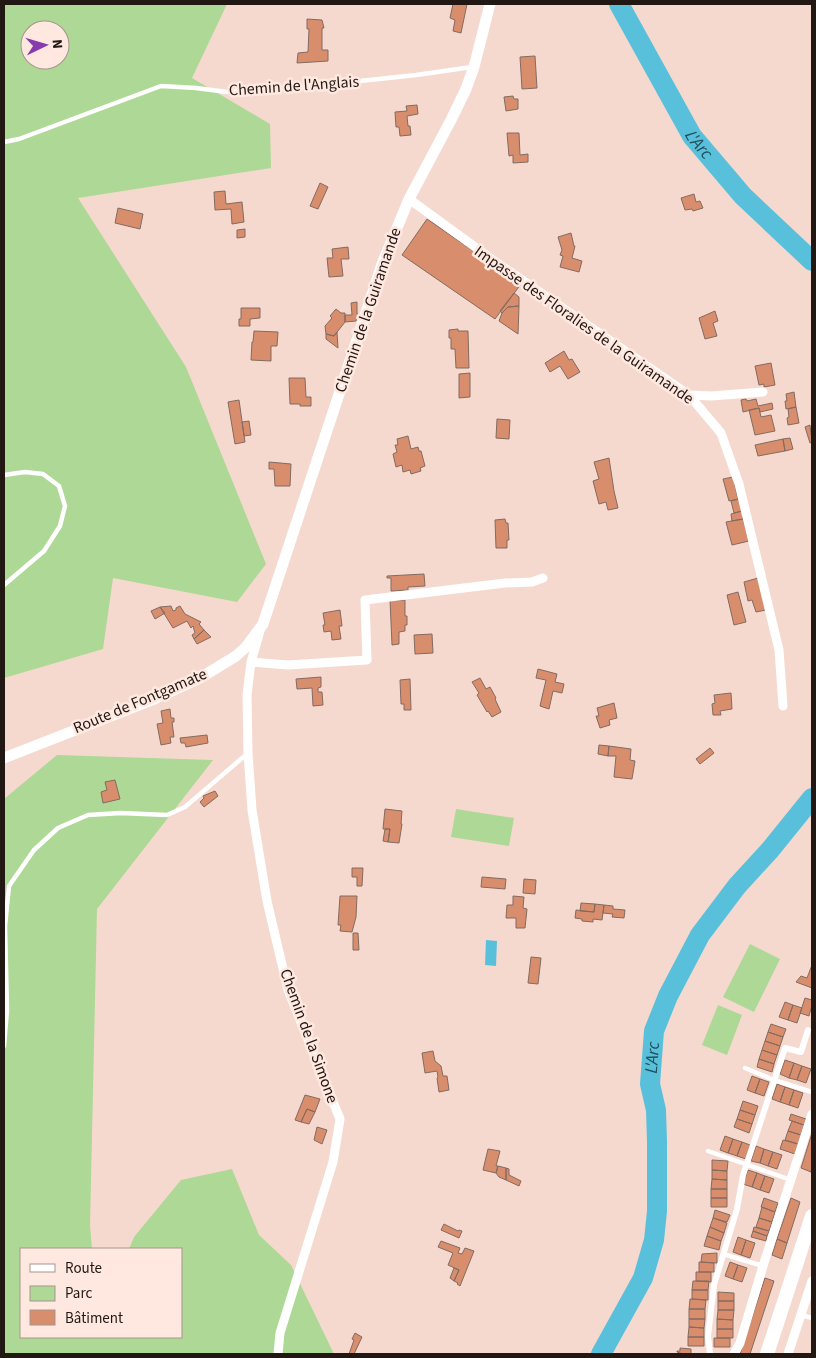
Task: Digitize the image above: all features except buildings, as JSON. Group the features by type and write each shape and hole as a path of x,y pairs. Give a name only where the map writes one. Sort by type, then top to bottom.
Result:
{"main road":[{"path":"767,1354 812,1216"}],"street":[{"name":"Chemin de la Guiramande","path":"263,624 378,276 409,199 466,89 474,67 490,4"},
{"name":"Impasse des Floralies de la Guiramande","path":"409,199 493,260 689,395 721,433 739,484 779,650 782,706"},
{"path":"689,395 711,396 763,392"},
{"path":"251,662 288,665 368,660 365,600 505,583 532,582 543,578"},
{"name":"Chemin de la Simone","path":"263,624 251,662 247,696 252,810 267,901 288,990 340,1118 333,1162 280,1333 278,1354"},
{"name":"Route de Fontgamate","path":"4,758 152,700 200,678 236,656 263,624"},
{"path":"710,1354 708,1336 714,1285 737,1209 746,1164 785,1048 801,1052 808,1030"},
{"path":"734,1354 740,1343 812,1114"},
{"path":"788,1354 810,1295 812,1281"}],"lane":[{"name":"Chemin de l'Anglais","path":"4,142 19,139 161,86 227,92 304,87 416,76 474,67"},
{"path":"4,475 25,472 43,474 58,486 65,506 60,526 44,551 4,585"},
{"path":"4,1046 7,1010 5,926 9,886 34,850 58,828 88,815 121,813 167,815 185,807 248,753"},
{"path":"745,1068 774,1080 812,1092"},
{"path":"708,1151 791,1180"},
{"path":"724,1254 763,1266"},
{"path":"801,1315 812,1318"}],"green space":[{"path":"4,4 227,4 192,78 270,124 271,168 78,198 186,367 266,564 237,602 113,578 103,649 4,678"},
{"path":"57,755 213,760 97,909 90,1226 92,1248 20,1248 20,1338 182,1338 182,1248 129,1248 134,1237 181,1180 232,1169 259,1235 291,1265 334,1354 4,1354 4,799"},
{"path":"456,809 514,818 509,846 451,837"},
{"path":"750,944 780,959 754,1012 723,997"},
{"path":"718,1005 742,1015 727,1055 702,1045"}],"water":[{"path":"486,940 497,941 496,966 485,965"}],"waterway":[{"name":"L'Arc","path":"619,4 692,136 743,196 812,261"},
{"name":"L'Arc","path":"601,1354 643,1278 654,1240 657,1211 657,1142 656,1110 650,1084 654,1031 668,996 700,935 737,886 770,850 812,798"}]}
